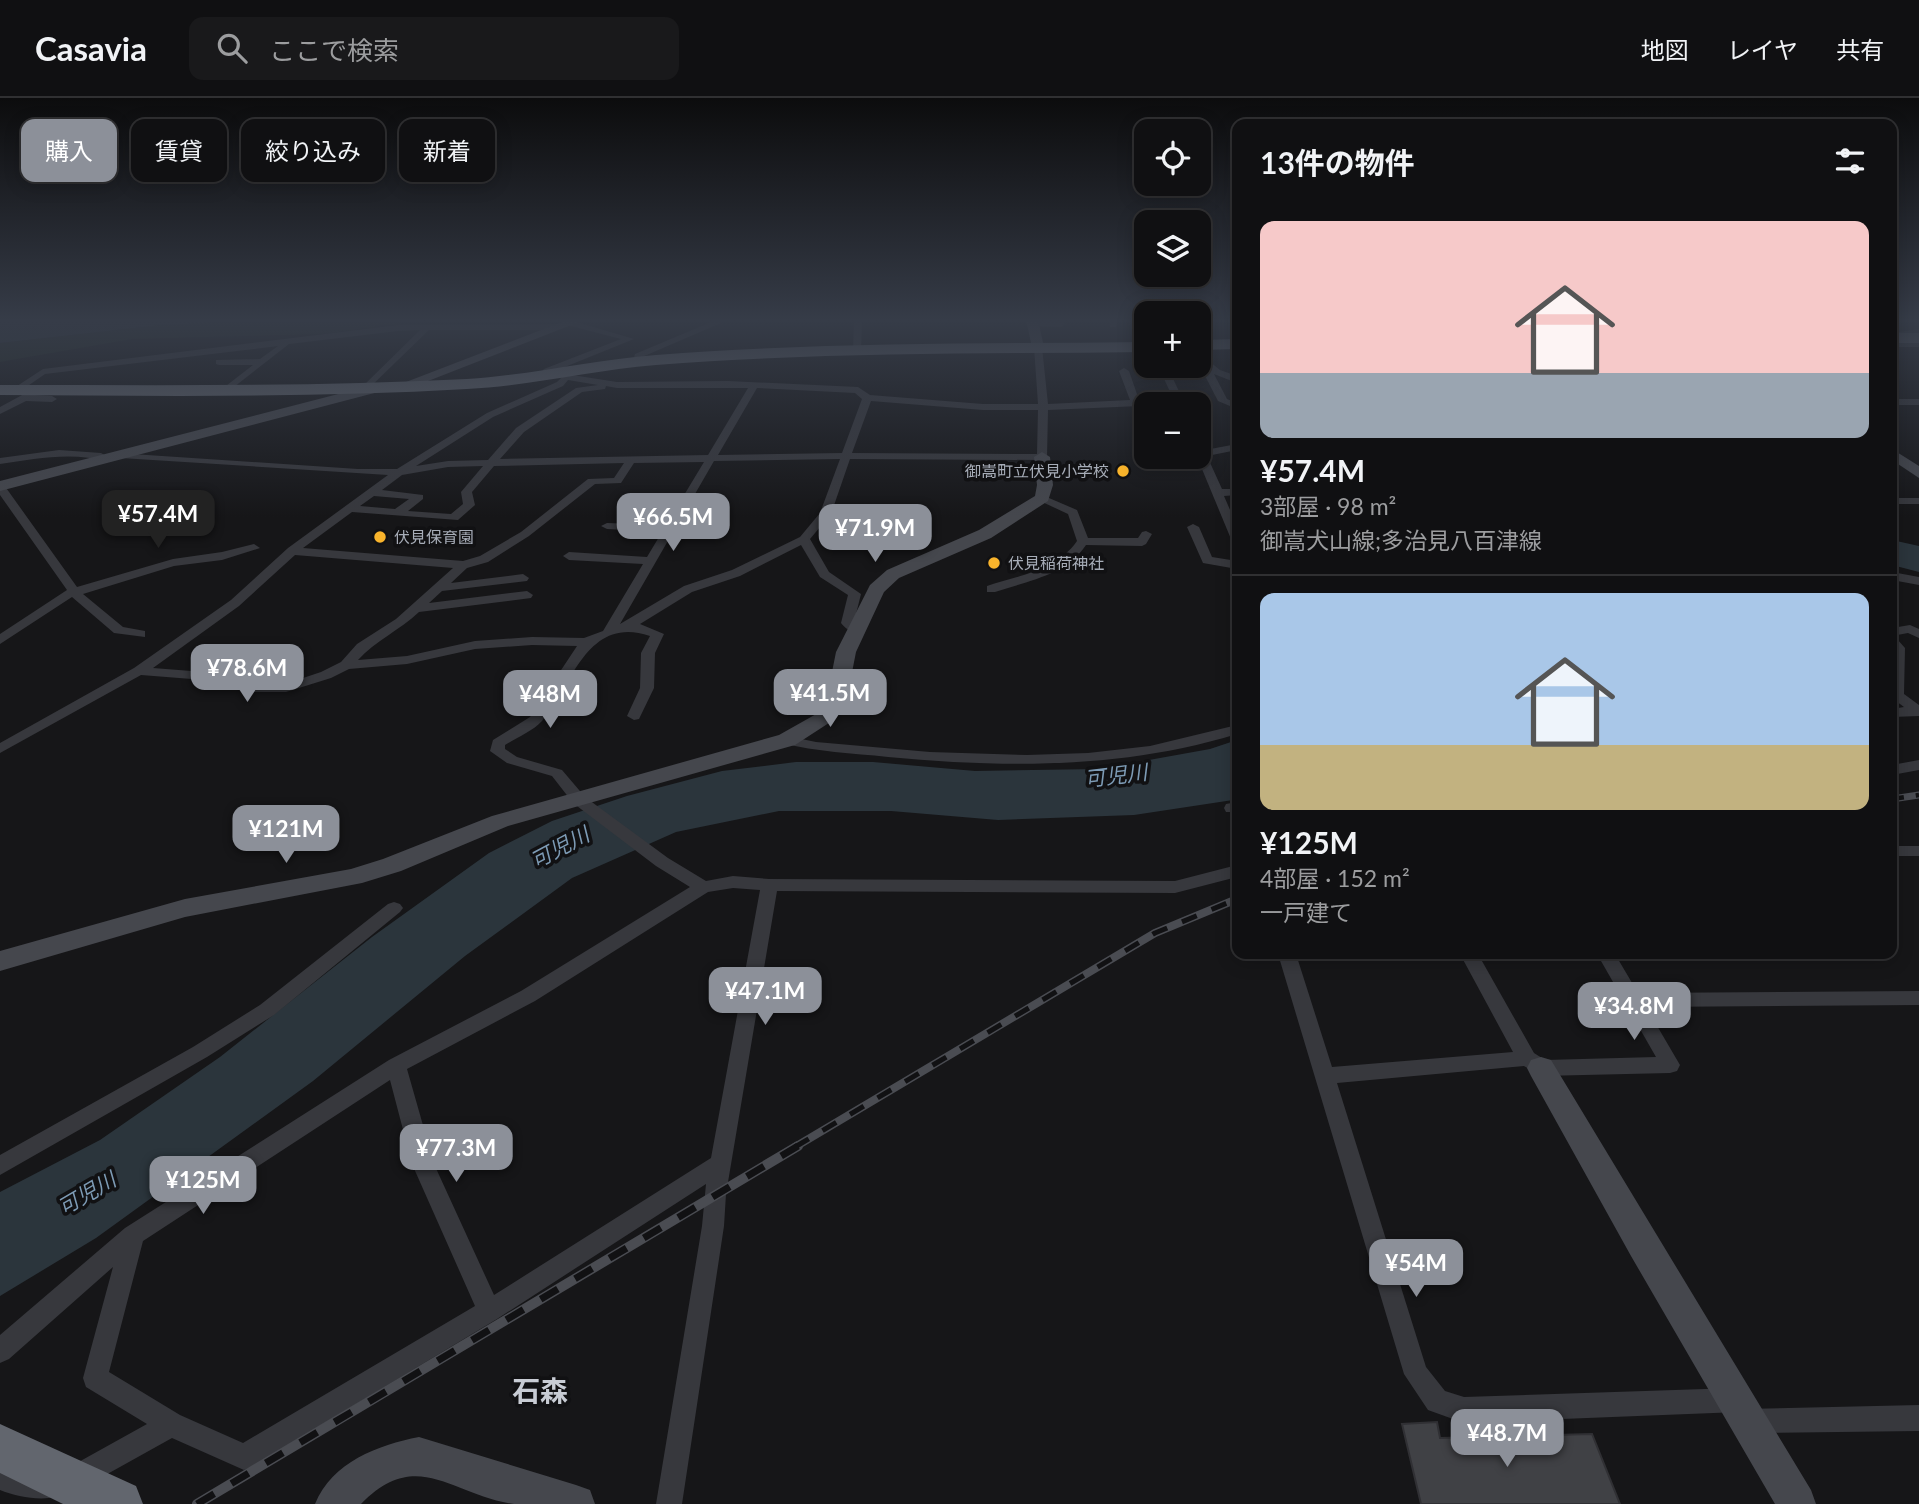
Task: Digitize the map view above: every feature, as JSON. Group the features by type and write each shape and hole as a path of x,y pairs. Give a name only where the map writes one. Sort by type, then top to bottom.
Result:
{"highway":[{"path":"26,393 433,386"},
{"path":"0,1448 118,1504"}],"main road":[{"path":"0,486 371,388"}],"street":[{"path":"225,391 232,386"},
{"path":"0,749 139,671 235,603 285,550 323,527 399,472 490,415 555,386"},
{"path":"348,508 454,518 469,505 466,492 520,430 579,390 605,386"},
{"path":"609,632 754,386"},
{"path":"767,386 858,390 867,398 982,407 1097,407 1134,401"},
{"path":"0,961 185,908 353,877 392,865 500,821 787,740 825,716 836,703 846,652 876,589 893,574 985,534 1042,498 1045,485 1041,386"},
{"path":"1215,386 1223,401 1232,405"},
{"path":"0,411 26,393"},
{"path":"346,665 407,660 501,642 586,642 630,625 677,595 736,573 804,540 825,514 867,398"},
{"path":"1897,402 1919,402"},
{"path":"1211,451 1232,448"},
{"path":"0,461 59,453 399,472 448,464 845,456 1042,457"},
{"path":"1897,457 1919,473"},
{"path":"285,550 463,565 484,559 525,534 592,481 617,481 631,460"},
{"path":"1207,469 1232,528"},
{"path":"0,486 75,593 118,630 140,634"},
{"path":"372,492 419,498 397,513"},
{"path":"1217,492 1232,492"},
{"path":"1042,498 1073,512 1083,541"},
{"path":"1897,501 1919,501"},
{"path":"607,526 669,529"},
{"path":"1193,527 1207,560 1232,564"},
{"path":"1083,541 1142,542 1146,534"},
{"path":"804,540 824,574 855,594 847,623 858,629"},
{"path":"991,589 1042,572 1068,559 1083,541"},
{"path":"0,640 59,598 173,563 254,548"},
{"path":"569,556 649,561"},
{"path":"139,671 219,676 247,682 253,688 275,689 326,675 346,665 362,647 401,622 463,565"},
{"path":"1897,577 1919,581"},
{"path":"439,587 523,578"},
{"path":"415,609 527,595"},
{"path":"630,625 657,634 648,653 647,688 634,716"},
{"path":"1897,631 1916,628"},
{"path":"586,642 535,720 498,743 497,751 512,760 557,773 579,800 662,862 703,887"},
{"path":"1897,647 1897,695 1917,711"},
{"path":"1897,713 1917,711"},
{"path":"787,740 816,746 996,760 1045,759 1169,747 1232,731"},
{"path":"1897,770 1919,765"},
{"path":"1897,851 1919,851"},
{"path":"0,1351 133,1235 396,1066 528,996 703,887 733,882 769,885 1175,887 1232,872"},
{"path":"669,1504 722,1162 769,885"},
{"path":"0,1166 200,1052 267,1010 394,908"},
{"path":"1289,959 1416,1374 1437,1401 1464,1410 1742,1411 1919,1418"},
{"path":"1472,959 1797,1504"},
{"path":"1326,1075 1534,1063 1670,1065 1609,959"},
{"path":"1634,1000 1919,998"},
{"path":"396,1066 424,1164 489,1311"},
{"path":"133,1235 95,1378 171,1424 244,1457 489,1311 722,1162"},
{"path":"0,1477 39,1499 171,1424"},
{"path":"334,1504 363,1475 391,1461 419,1456 576,1504"}],"water":[{"path":"1897,541 1919,546 1919,572 1897,566"},
{"name":"可児川","path":"1232,742 1232,800 1134,815 998,820 891,811 779,811 676,832 572,878 465,956 313,1081 96,1238 0,1296 0,1192 100,1140 220,1057 372,937 489,853 552,821 627,796 722,771 796,762 873,762 975,771 1099,769 1210,749"}],"building":[{"path":"1437,1422 1440,1438 1592,1434 1620,1504 1421,1504 1402,1424"}],"railway":[{"path":"1897,798 1919,795"},
{"path":"795,1147 1155,933 1232,901"},
{"path":"197,1504 798,1146"}],"place":[{"name":"御嵩町立伏見小学校","path":"1123,471"},
{"name":"伏見保育園","path":"380,537"},
{"name":"伏見稲荷神社","path":"994,563"}],"district":[{"name":"石森","path":"540,1391"}]}
